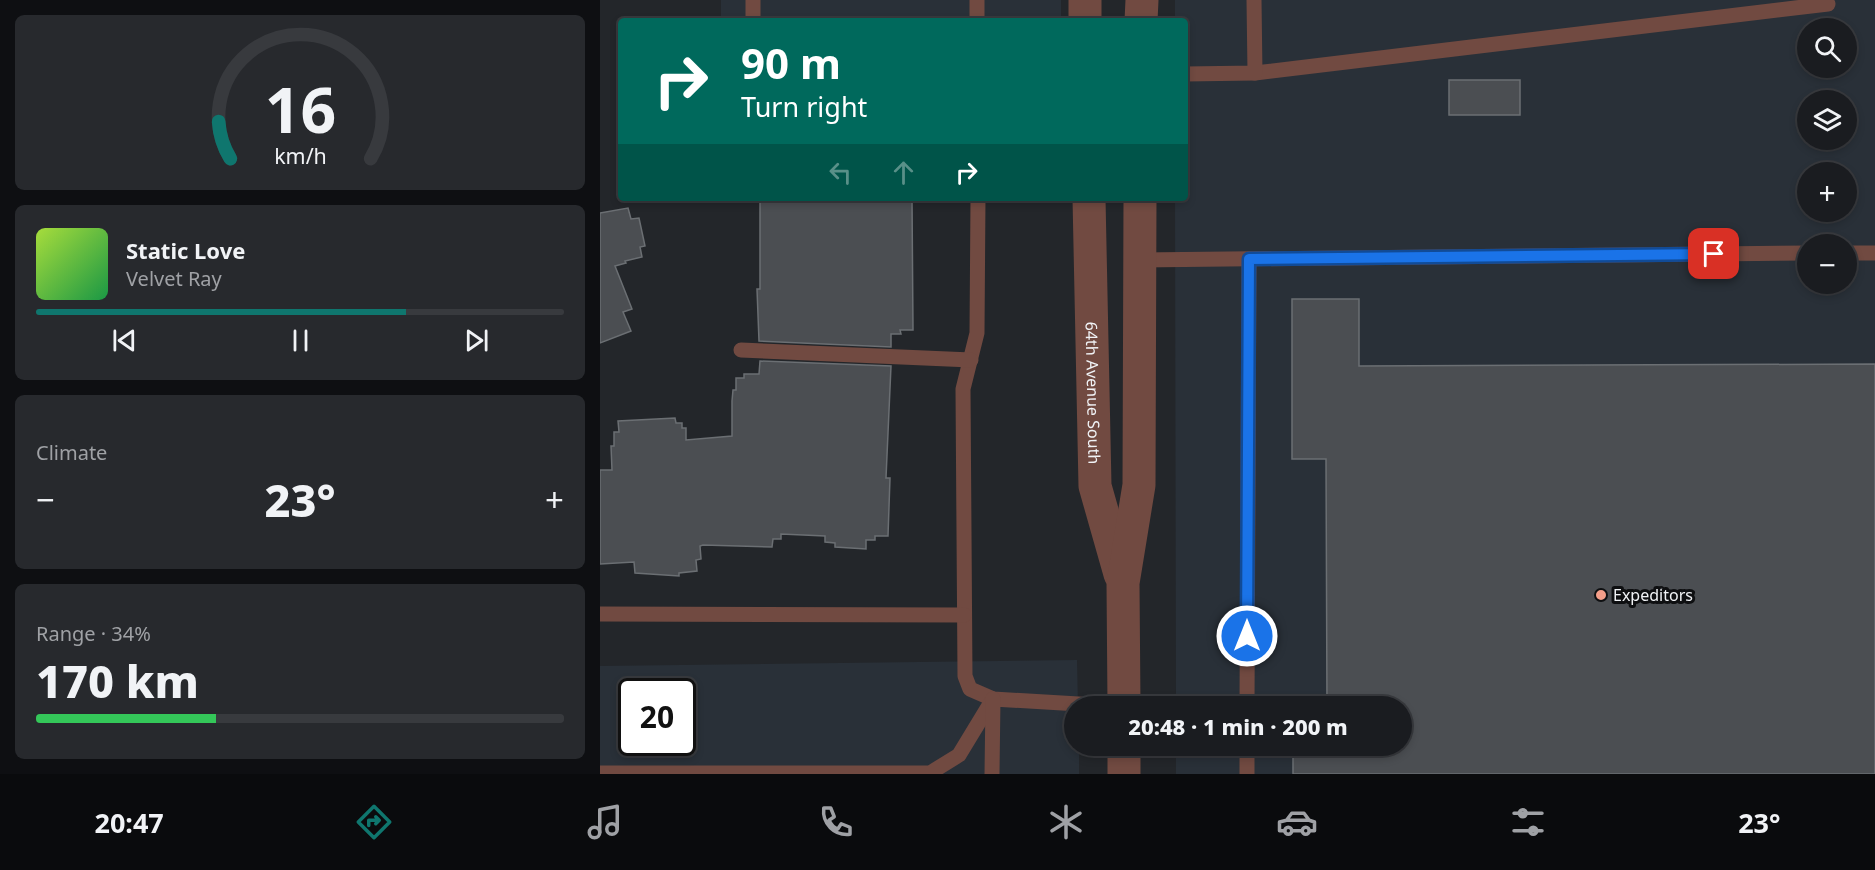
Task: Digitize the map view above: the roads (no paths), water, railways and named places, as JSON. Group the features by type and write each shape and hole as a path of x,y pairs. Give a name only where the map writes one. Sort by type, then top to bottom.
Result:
{"street":[{"path":"1085,0 1085,18"},
{"path":"1141,18 1142,0"},
{"name":"64th Avenue South","path":"1089,201 1095,486 1123,583"},
{"name":"64th Avenue South","path":"1124,696 1123,583 1139,485 1140,201"},
{"path":"1124,756 1124,774"}],"lane":[{"path":"753,0 753,18"},
{"path":"977,0 977,18"},
{"path":"1254,0 1255,73"},
{"path":"1188,74 1255,73 1829,1"},
{"path":"978,201 977,333 963,389 965,676 970,689 993,699 1064,703"},
{"path":"1139,260 1797,253"},
{"path":"1857,253 1875,253"},
{"path":"1247,696 1249,259"},
{"path":"741,350 971,360"},
{"path":"600,614 964,615"},
{"path":"600,773 930,773 959,755 993,699"},
{"path":"992,774 993,699"},
{"path":"1247,756 1247,774"}],"place":[{"name":"Expeditors","path":"1601,595"}]}
